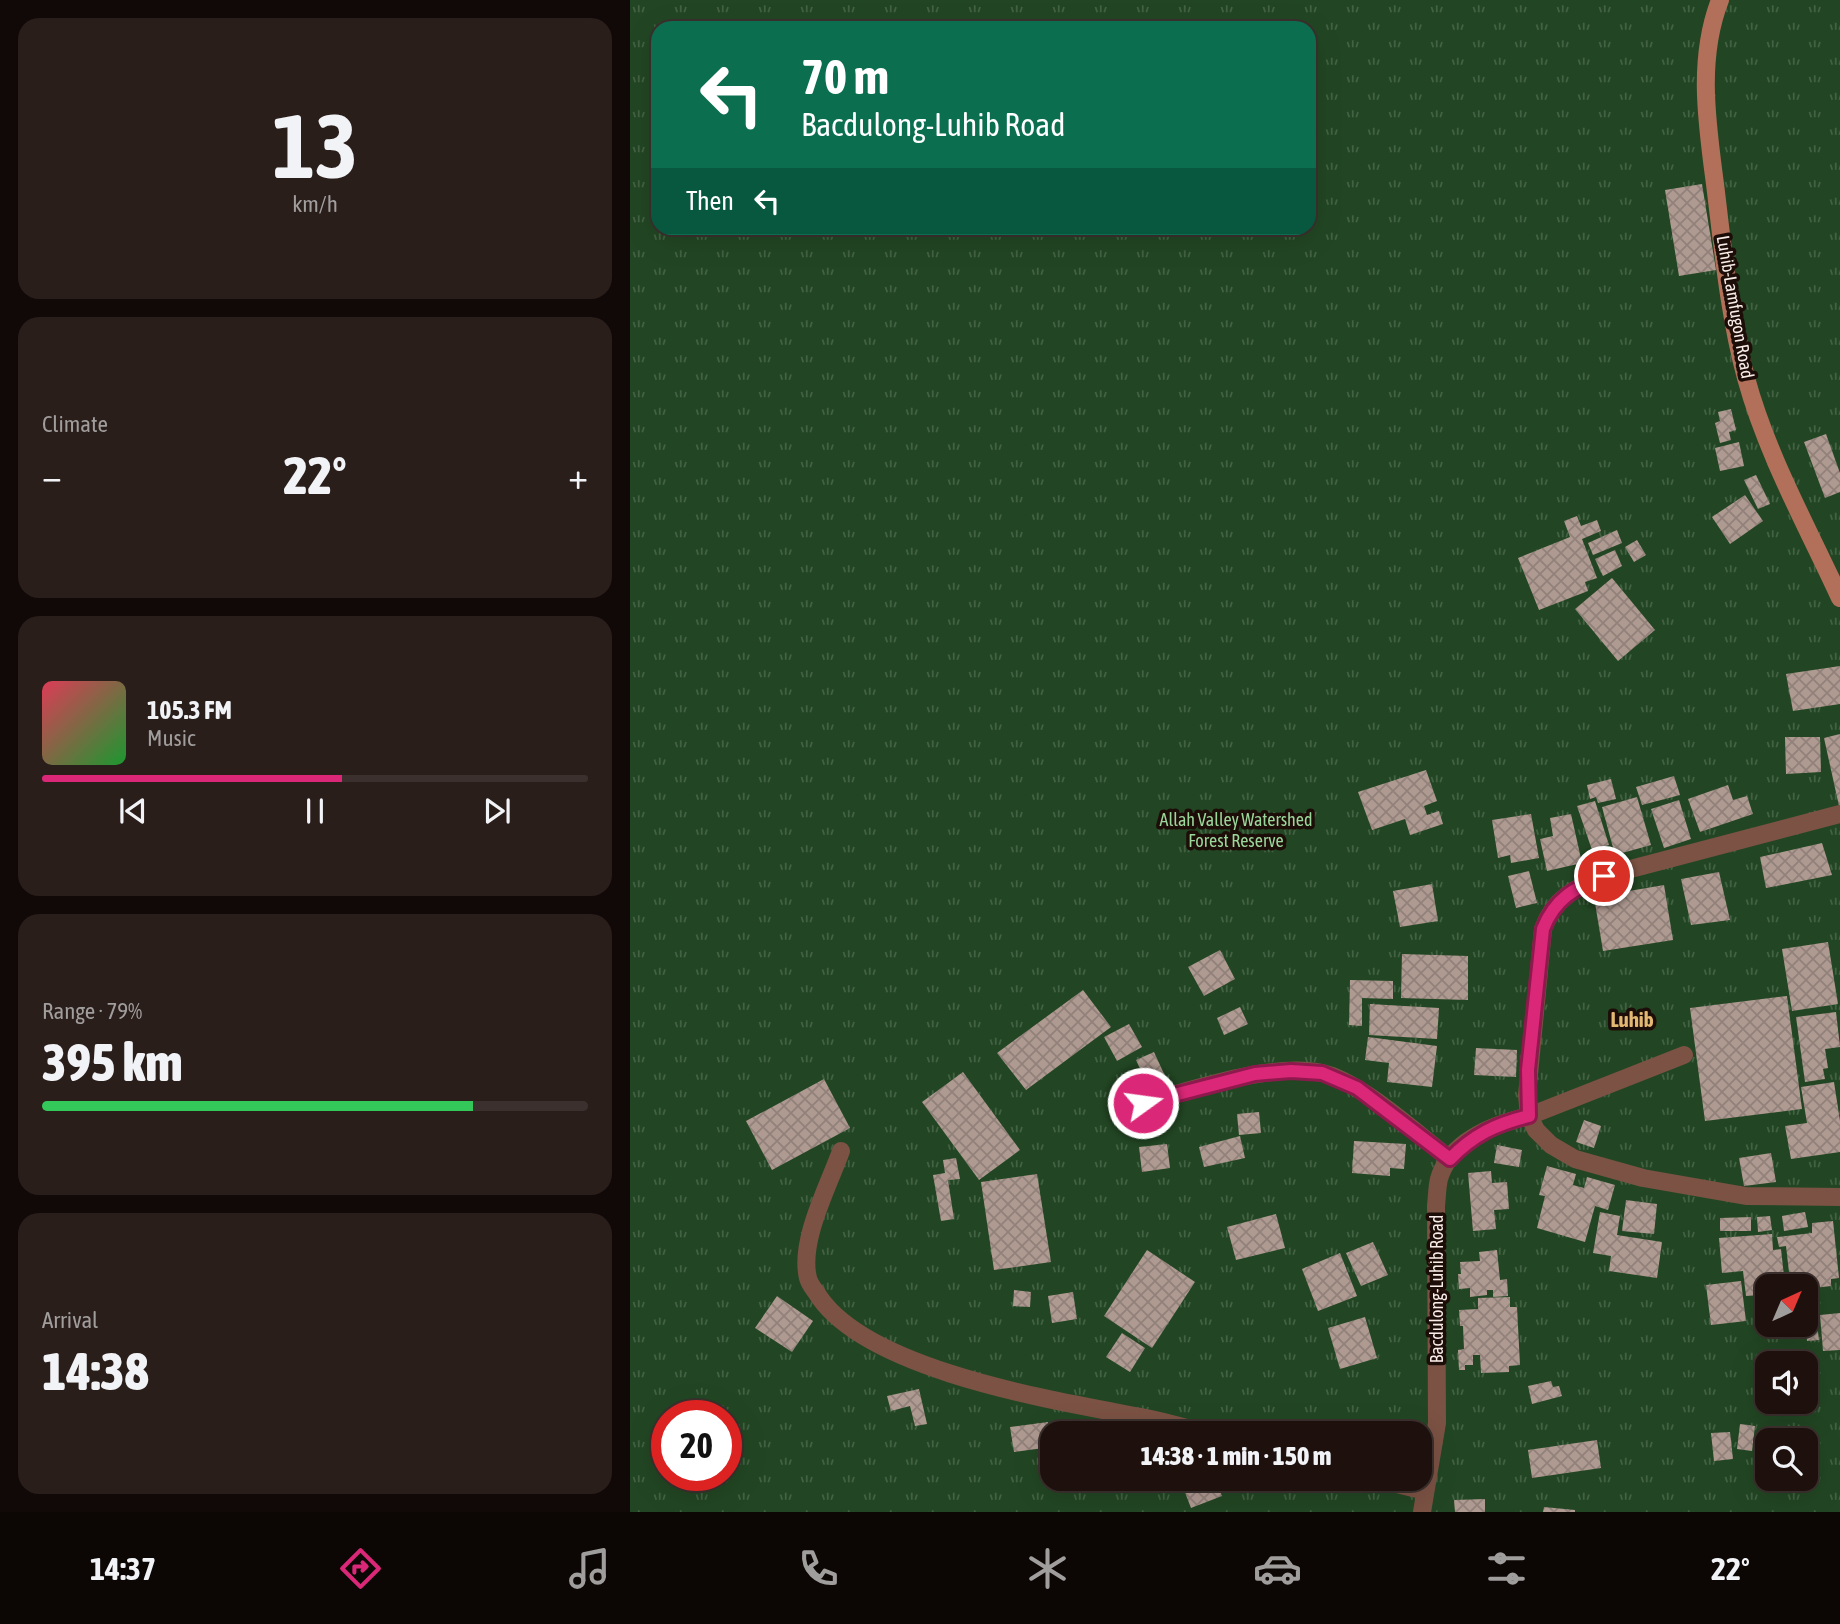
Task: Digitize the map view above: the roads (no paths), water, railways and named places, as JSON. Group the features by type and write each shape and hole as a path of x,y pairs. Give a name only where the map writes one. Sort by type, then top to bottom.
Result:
{"street":[{"name":"Luhib-Lamfugon Road","path":"1715,4 1706,58 1707,126 1731,305 1746,379 1782,477 1840,598"},
{"path":"1840,814 1604,876 1580,886 1562,898 1549,914 1543,929 1528,1070 1529,1116 1536,1130 1551,1144 1575,1159 1643,1178 1746,1196 1840,1197"},
{"name":"Bacdulong-Luhib Road","path":"1432,1451 1437,1423 1436,1206 1439,1177 1450,1159 1482,1131 1503,1122 1529,1116 1684,1055"},
{"path":"1143,1103 1255,1074 1291,1071 1322,1073 1357,1088 1450,1159"},
{"path":"841,1152 807,1245 808,1279 824,1306 854,1331 897,1353 976,1382 1158,1421"},
{"name":"Bacdulong-Luhib Road","path":"1422,1512 1425,1491"}],"district":[{"name":"Luhib","path":"1632,1020"}],"park label":[{"name":"Allah Valley Watershed Forest Reserve","path":"1236,830"}]}
